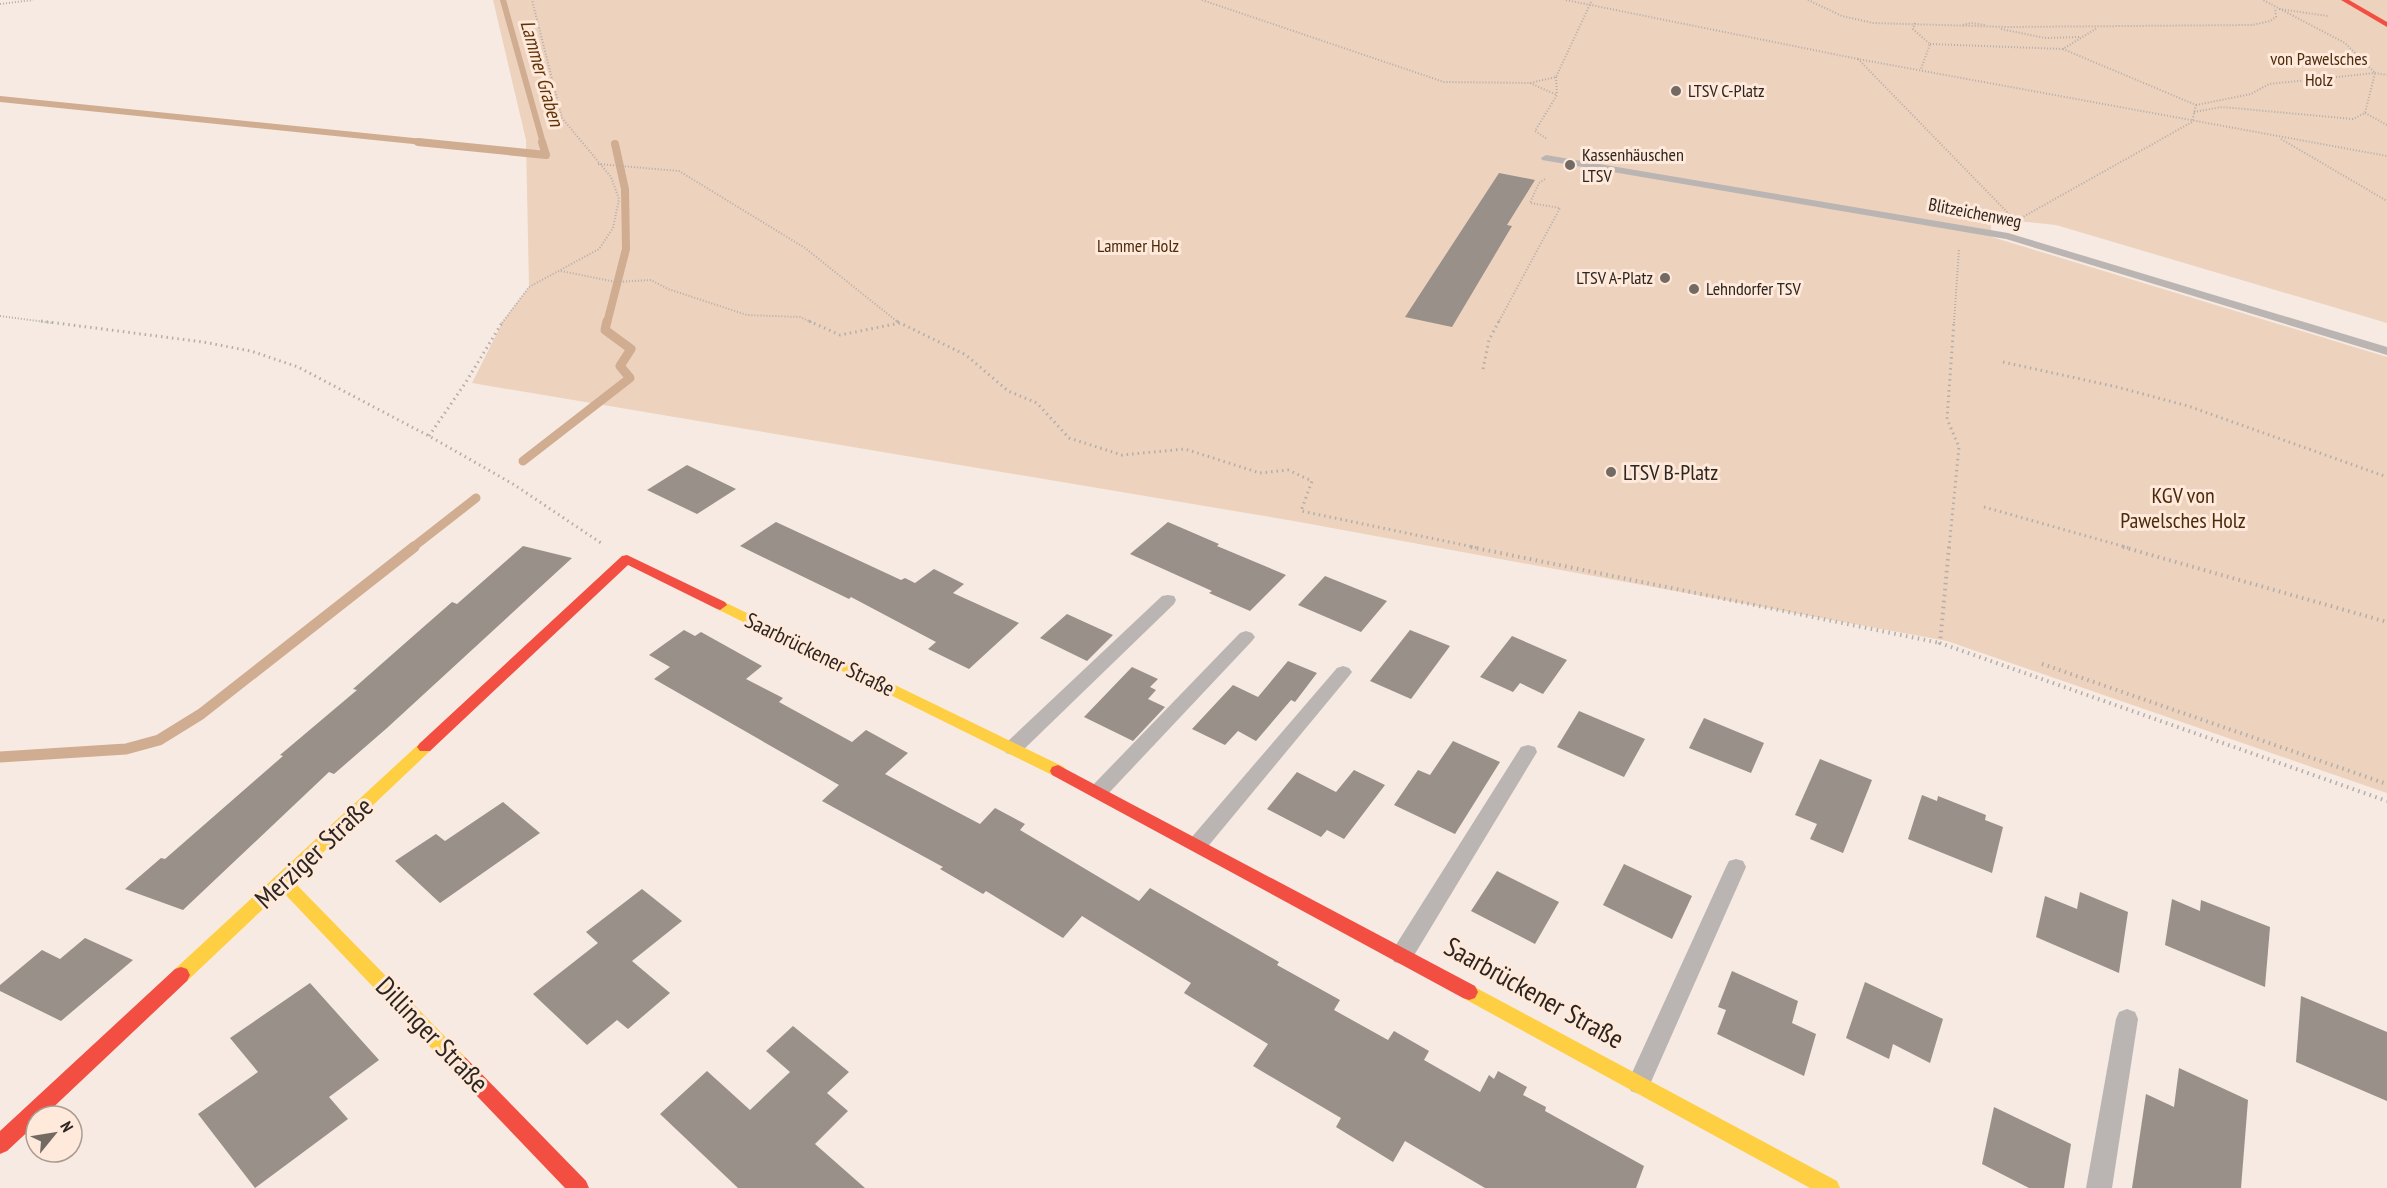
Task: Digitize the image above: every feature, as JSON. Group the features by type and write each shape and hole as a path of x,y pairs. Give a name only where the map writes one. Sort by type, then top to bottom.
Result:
{"street":[{"path":"2344,0 2387,25"},
{"name":"Saarbrückener Straße","path":"627,560 1099,791 1830,1188"},
{"name":"Merziger Straße","path":"0,1144 284,882 627,560"},
{"name":"Dillinger Straße","path":"284,882 579,1188"}],"lane":[{"name":"Blitzeichenweg","path":"1546,158 2008,236 2387,351"},
{"path":"1012,748 1168,600"},
{"path":"1099,791 1246,638"},
{"path":"1198,844 1342,672"},
{"name":"Saarbrückener Straße","path":"1402,955 1528,752"},
{"name":"Saarbrückener Straße","path":"1638,1084 1736,867"},
{"path":"2098,1188 2127,1019"}],"path":[{"path":"0,4 33,0"},
{"path":"429,436 466,382 503,321 529,287 599,249 613,228 619,199 611,177 562,118 532,0"},
{"path":"1202,0 1444,82 1530,83 1556,77"},
{"path":"1566,0 1858,59 2387,156"},
{"path":"1535,131 1557,95 1556,77 1592,0"},
{"path":"1808,0 1855,20 1872,23 1960,26 1971,23 2045,38 2080,37"},
{"path":"2262,0 2345,43 2375,73"},
{"path":"1992,27 2252,25 2271,21 2276,17 2275,8"},
{"path":"1915,23 1913,29 1930,44 2063,49 2196,105 2251,94 2269,84 2375,73 2387,75"},
{"path":"2063,49 2074,45 2085,32 2106,26"},
{"path":"1921,70 1930,44"},
{"path":"1858,59 2015,221 2192,122 2196,105"},
{"path":"2194,112 2223,107 2353,119 2365,113 2375,73"},
{"path":"1530,83 1557,95"},
{"path":"2365,113 2387,125"},
{"path":"2278,137 2387,201"},
{"path":"1483,369 1489,340 1560,208 1530,203 1539,183 1562,170 1568,161"},
{"path":"598,164 679,171 806,248 900,323 966,355 1008,391 1037,404 1069,438 1122,455 1185,449 1260,473 1288,470 1312,481 1301,511 1940,643 2387,801"},
{"path":"1940,643 1959,447 1947,419 1960,227"},
{"path":"561,271 616,282 651,280 668,289 747,315 800,317 840,334 900,323"},
{"path":"0,316 203,342 251,351 298,367 429,436 513,484 627,560"},
{"path":"2003,362 2117,387 2188,406 2387,477"},
{"path":"1984,507 2387,622"},
{"path":"2042,664 2387,784"}],"green space":[{"path":"493,0 2387,0 2387,323 2056,225 1990,218 1992,237 2387,357 2387,793 1947,641 1294,521 472,383 503,321 529,287 526,140"}],"building":[{"path":"1499,173 1535,180 1507,225 1512,226 1452,327 1405,317"},
{"path":"687,465 736,489 697,514 647,490"},
{"path":"776,522 901,580 905,578 915,583 934,569 964,584 953,593 1019,623 969,669 928,649 936,642 851,597 849,599 740,546"},
{"path":"1168,522 1219,544 1217,546 1286,575 1250,611 1130,554"},
{"path":"523,546 572,558 387,728 334,774 329,772 183,910 125,889 161,858 165,859 283,756 280,755 357,690 353,689 452,602 457,604"},
{"path":"1325,576 1387,601 1361,632 1298,605"},
{"path":"1067,614 1113,635 1087,661 1040,638"},
{"path":"684,630 695,636 701,632 762,666 746,679 783,698 779,702 852,742 866,730 908,753 885,774 980,824 995,808 1025,824 1020,830 1139,901 1150,888 1279,962 1277,965 1340,1000 1334,1010 1388,1040 1394,1031 1429,1051 1424,1060 1480,1092 1489,1075 1494,1079 1498,1071 1527,1087 1523,1095 1546,1107 1545,1111 1644,1166 1636,1188 1485,1188 1405,1141 1393,1162 1336,1127 1341,1118 1253,1066 1268,1044 1184,993 1191,983 1082,916 1063,938 986,891 983,894 940,869 943,867 822,801 839,785 654,679 670,667 649,655"},
{"path":"1410,630 1450,646 1411,699 1370,681"},
{"path":"1512,636 1567,660 1543,694 1520,683 1513,692 1480,677"},
{"path":"1288,661 1317,673 1295,702 1291,700 1256,741 1238,731 1225,745 1192,729 1233,685 1258,697"},
{"path":"1132,667 1158,679 1150,687 1156,690 1148,699 1165,707 1133,741 1084,717"},
{"path":"1579,711 1645,739 1624,777 1557,747"},
{"path":"1704,718 1764,743 1751,773 1689,748"},
{"path":"1453,741 1500,762 1455,834 1394,805 1418,770 1430,775"},
{"path":"1820,759 1872,780 1843,853 1810,839 1817,824 1795,815"},
{"path":"1354,770 1385,785 1344,839 1327,830 1321,837 1267,809 1297,772 1336,792"},
{"path":"1922,795 1937,801 1938,796 1986,815 1985,820 2003,827 1992,873 1908,839"},
{"path":"503,802 540,833 440,903 395,861 436,834 445,841"},
{"path":"1624,864 1692,896 1672,939 1603,905"},
{"path":"1497,871 1559,902 1535,944 1471,911"},
{"path":"642,889 682,921 632,961 670,993 628,1029 617,1020 587,1045 533,994 598,943 586,932"},
{"path":"2080,892 2128,912 2119,973 2036,937 2045,896 2077,909"},
{"path":"2172,899 2200,911 2201,900 2270,927 2265,987 2165,945"},
{"path":"85,938 133,960 61,1021 0,991 0,985 42,950 60,959"},
{"path":"1732,971 1798,1001 1792,1023 1816,1034 1804,1076 1717,1034 1726,1010 1718,1007"},
{"path":"1865,982 1943,1019 1930,1063 1893,1044 1889,1059 1846,1038"},
{"path":"310,983 379,1060 329,1097 348,1119 255,1188 198,1114 258,1072 230,1038"},
{"path":"2301,996 2387,1032 2387,1101 2296,1062"},
{"path":"793,1026 849,1072 827,1093 848,1111 815,1144 865,1188 738,1188 660,1114 707,1071 750,1110 790,1072 766,1051"},
{"path":"2179,1068 2248,1100 2241,1188 2132,1188 2146,1094 2174,1107"},
{"path":"1994,1107 2071,1144 2064,1188 2029,1188 1982,1164"}],"waterway":[{"name":"Lammer Graben","path":"503,0 543,143"},
{"path":"0,99 433,143"},
{"path":"418,142 546,155 542,142"},
{"path":"607,323 626,249 625,189 615,144"},
{"path":"523,461 630,378 620,366 631,349 605,330 607,321"},
{"path":"412,548 476,498"},
{"path":"0,757 126,749 159,740 201,714 414,547"}],"traffic: slow":[{"path":"720,605 1058,771"},
{"path":"181,975 425,747"},
{"path":"284,882 459,1064"},
{"path":"1469,992 1830,1188"}],"traffic: jam":[{"path":"2344,0 2387,25"},
{"path":"425,747 627,559 720,605"},
{"path":"1058,771 1469,992"},
{"path":"0,1144 181,975"},
{"path":"459,1064 579,1188"}],"place":[{"name":"LTSV C-Platz","path":"1676,91"},
{"name":"Kassenhäuschen LTSV","path":"1570,165"},
{"name":"LTSV A-Platz","path":"1665,278"},
{"name":"Lehndorfer TSV","path":"1694,289"},
{"name":"LTSV B-Platz","path":"1611,472"}],"park label":[{"name":"von Pawelsches Holz","path":"2319,69"},
{"name":"Lammer Holz","path":"1138,246"},
{"name":"KGV von Pawelsches Holz","path":"2183,508"}]}
